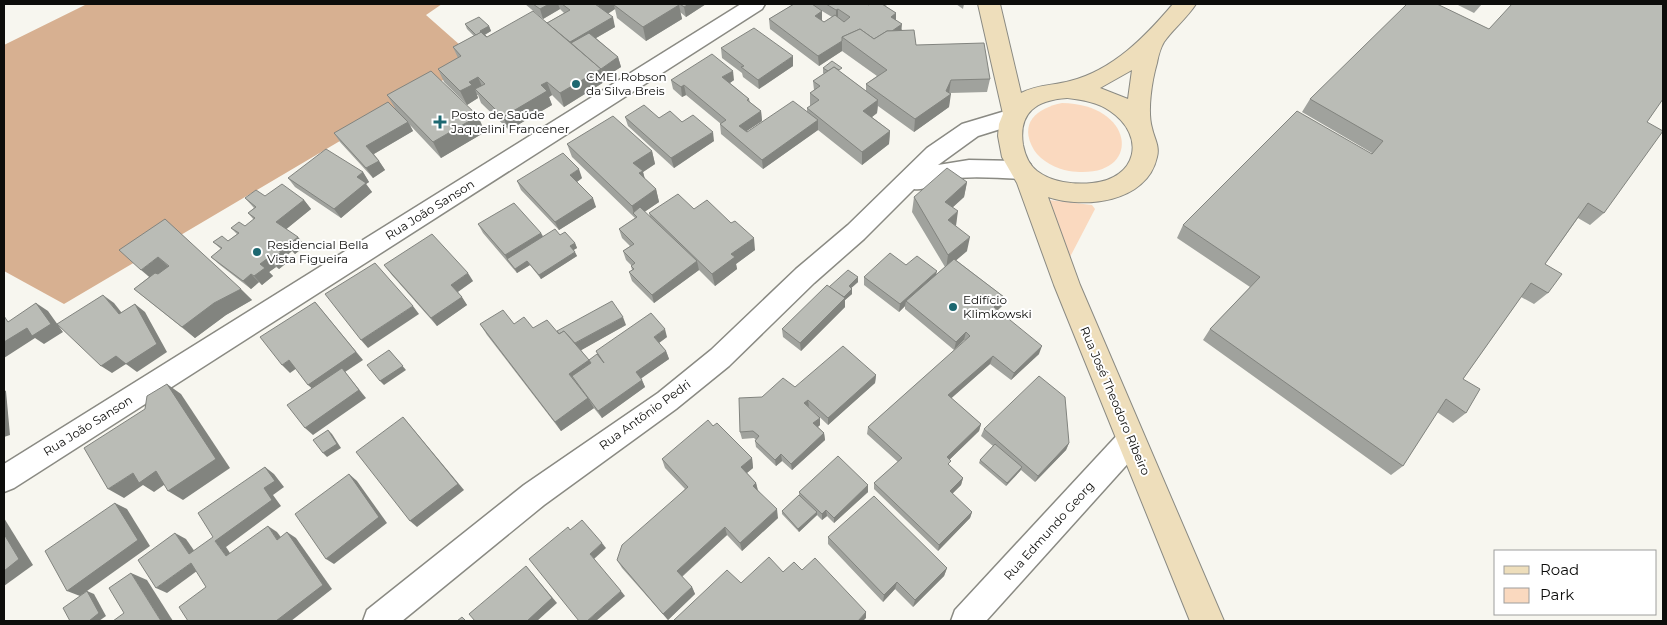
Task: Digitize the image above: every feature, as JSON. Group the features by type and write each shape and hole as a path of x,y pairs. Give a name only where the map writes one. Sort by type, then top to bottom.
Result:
{"main road":[{"path":"989,4 1013,114 1009,129 1010,141 1014,158 1025,174 1053,189 1092,193 1116,187 1133,178 1142,167 1146,154 1146,141 1140,127 1135,119 1118,105 1098,95 1067,90 1051,91 1031,98 1013,114"},
{"path":"1067,90 1090,83 1116,71 1152,43 1186,4"},
{"path":"1140,127 1140,83 1145,59 1152,43"},
{"name":"Rua José Theodoro Ribeiro","path":"1025,174 1067,285 1207,621"}],"street":[{"name":"Rua João Sanson","path":"4,479 755,4"},
{"name":"Rua Antônio Pedri","path":"378,621 534,495 666,401 720,358 804,276 856,232 935,154 970,130 1013,114"},
{"name":"Rua Antônio Pedri","path":"898,191 942,171 972,168 1025,174"},
{"name":"Rua Edmundo Georg","path":"966,621 1131,440"}],"green space":[{"path":"1062,103 1087,107 1106,116 1117,128 1122,142 1119,155 1110,165 1093,171 1069,171 1050,164 1037,154 1030,140 1029,125 1038,113 1053,105"},
{"path":"1049,200 1092,205 1095,209 1069,259"}],"shaded area":[{"path":"87,4 442,4 426,15 477,60 64,304 4,271 4,45"}],"building":[{"path":"533,4 549,4 540,9"},
{"path":"562,4 595,4 613,17 570,42 547,23 570,10"},
{"path":"615,4 677,4 679,5 643,27"},
{"path":"794,4 812,4 822,11 815,16 824,22 835,15 844,22 850,17 826,4 882,4 896,13 891,17 902,24 874,39 860,29 842,37 842,41 818,56 769,19"},
{"path":"1407,4 1437,4 1489,29 1512,4 1663,4 1663,99 1647,122 1663,131 1604,213 1588,203 1545,264 1562,274 1548,293 1531,283 1463,379 1480,389 1466,413 1446,399 1403,466 1210,329 1260,277 1183,225 1297,111 1372,154 1383,141 1310,99"},
{"path":"533,11 601,69 560,93 547,82 541,85 547,91 503,117 475,89 485,84 478,77 469,82 472,85 460,91 438,69 461,56 453,47 481,32 487,37"},
{"path":"479,17 489,26 480,31 487,37 481,32 476,35 465,24"},
{"path":"754,28 793,56 758,80 721,48"},
{"path":"860,29 874,39 887,31 914,30 916,45 984,43 990,79 951,80 946,91 951,94 915,119 866,84 887,70 842,37"},
{"path":"589,33 618,57 601,69 571,43"},
{"path":"712,54 733,71 722,77 761,111 739,126 747,132 793,101 818,120 762,160 720,124 726,120 684,85 681,87 671,80"},
{"path":"832,61 842,68 839,70 834,67 828,71 823,68"},
{"path":"834,67 878,100 863,111 890,131 862,152 807,108 819,100 810,93 820,86 813,81"},
{"name":"Posto de Saúde Jaquelini Francener","path":"431,71 478,116 433,142 387,95"},
{"path":"388,102 408,122 366,146 379,161 366,168 334,133"},
{"path":"644,105 659,118 670,111 682,122 693,115 713,132 671,158 625,117"},
{"path":"613,116 652,151 633,163 643,171 639,173 656,189 632,206 567,144"},
{"path":"326,149 363,172 357,177 366,183 334,209 288,178"},
{"path":"563,153 579,169 570,175 593,198 555,222 517,181"},
{"path":"947,168 967,182 945,202 958,211 948,220 970,237 948,255 914,197"},
{"path":"282,184 304,200 276,222 298,237 288,245 284,243 276,249 281,252 271,260 268,258 260,264 265,268 254,276 251,274 243,281 211,257 222,248 213,242 222,236 228,241 239,233 231,228 239,222 245,226 255,218 248,213 256,207 245,198 256,190 265,196"},
{"path":"678,194 694,209 707,200 731,223 735,221 754,238 731,254 735,257 712,274 649,213"},
{"path":"514,203 541,233 505,255 478,224"},
{"path":"640,207 697,261 652,295 629,272 634,269 631,266 635,263 623,251 634,244 619,229 637,217 633,213"},
{"path":"165,219 241,289 214,303 182,327 134,289 155,273 158,274 169,266 158,257 141,270 119,250"},
{"path":"555,229 560,235 565,232 575,243 570,246 575,252 539,275 527,261 515,269 507,259"},
{"path":"432,234 468,273 451,285 462,297 431,318 384,265"},
{"path":"890,253 906,265 917,256 937,271 900,304 864,277"},
{"path":"954,259 1004,297 994,307 1042,346 1014,373 993,356 948,395 981,424 947,457 951,461 948,464 963,478 950,491 972,512 939,545 874,483 902,458 868,427 970,336 966,332 956,342 906,301"},
{"path":"375,263 413,306 361,340 325,294"},
{"path":"848,270 858,277 849,286 852,289 844,297 829,287"},
{"path":"827,285 845,298 800,343 782,329"},
{"path":"103,295 119,314 135,304 157,344 126,364 116,356 101,366 57,324"},
{"path":"612,301 623,317 575,343 564,331 559,334 557,331"},
{"path":"315,302 356,352 308,385 289,360 282,365 260,337"},
{"path":"36,303 51,324 32,336 27,328 4,342 4,316 8,322"},
{"path":"503,310 514,324 524,317 533,328 547,320 559,334 564,331 589,360 569,374 588,398 555,422 480,324"},
{"path":"651,313 665,329 654,337 666,351 636,372 642,380 598,411 572,376 591,363 589,360 597,354 604,363 596,351"},
{"path":"843,346 876,375 828,418 808,400 804,403 820,418 813,423 824,433 791,464 781,454 775,460 755,441 759,436 753,431 740,432 739,398 762,397 783,378 795,387"},
{"path":"389,350 403,366 380,381 367,365"},
{"path":"342,368 359,390 305,428 287,405"},
{"path":"1039,376 1065,397 1069,443 1038,476 984,429"},
{"path":"167,384 216,459 168,491 156,471 139,483 133,473 108,489 84,448 145,409 147,396"},
{"path":"403,417 458,484 410,521 356,452"},
{"path":"708,420 713,426 717,423 752,458 741,467 756,483 753,486 777,509 740,543 725,527 677,571 692,587 663,614 617,560 622,545 688,487 662,459"},
{"path":"328,430 337,444 323,453 313,440"},
{"path":"995,444 1022,467 1007,483 980,460"},
{"path":"838,456 868,485 834,518 826,510 822,514 799,492"},
{"path":"265,467 275,481 264,488 272,500 215,541 226,556 268,526 277,540 287,532 323,585 276,621 188,621 179,607 206,587 191,563 156,588 138,560 175,533 189,554 213,537 198,513"},
{"path":"349,474 379,517 326,559 295,514"},
{"path":"799,495 817,512 798,529 782,511"},
{"path":"874,496 947,568 915,600 897,582 884,595 828,537"},
{"path":"115,503 138,540 67,591 45,551"},
{"path":"582,520 602,543 590,554 621,591 587,621 579,621 529,559 568,527 570,530"},
{"path":"4,534 19,559 4,571"},
{"path":"769,557 783,572 794,562 802,570 815,558 866,612 858,621 673,621 727,570 741,583"},
{"path":"526,566 552,598 527,621 475,621 469,614"},
{"path":"131,573 161,621 113,621 124,613 109,588"},
{"path":"87,591 99,613 89,621 70,621 63,608"},
{"path":"462,617 466,621 457,621"}],"place":[{"name":"CMEI Robson da Silva Breis","path":"576,84"},
{"name":"Posto de Saúde Jaquelini Francener","path":"440,122"},
{"name":"Residencial Bella Vista Figueira","path":"257,252"},
{"name":"Edifício Klimkowski","path":"953,307"}]}
